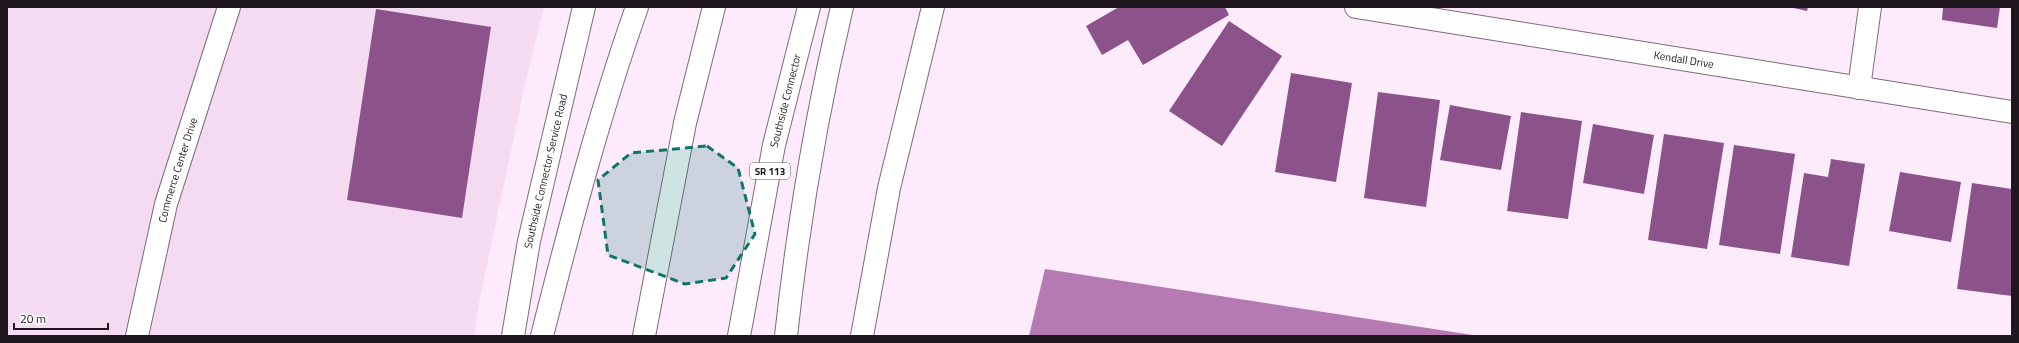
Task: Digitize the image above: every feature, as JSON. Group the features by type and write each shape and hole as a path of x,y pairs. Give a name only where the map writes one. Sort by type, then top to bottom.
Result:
{"main road":[{"name":"Commerce Center Drive","path":"137,336 166,204 229,7"},
{"name":"Southside Connector Service Road","path":"513,336 529,241 584,7"},
{"path":"542,336 578,194 622,49 637,7"},
{"path":"644,336 686,123 714,7"},
{"name":"Southside Connector","path":"739,336 774,145 809,7"},
{"path":"786,336 796,242 825,79 842,7"},
{"path":"862,336 889,188 933,7"},
{"name":"Kendall Drive","path":"1356,7 2012,112"},
{"path":"1859,88 1870,7"}],"highlighted area":[{"path":"707,146 738,168 755,234 726,278 685,284 608,255 598,180 631,153"}],"shaded area":[{"path":"7,7 544,7 524,88 477,313 474,336 7,336"},
{"path":"1045,269 1479,336 1029,336"}],"building":[{"path":"1119,7 1225,7 1229,15 1143,65 1128,40 1102,55 1086,26"},
{"path":"1789,7 1808,7 1807,11"},
{"path":"1943,7 2000,7 1997,28 1942,20"},
{"path":"376,9 491,27 462,218 347,200"},
{"path":"1229,21 1282,56 1222,146 1169,111"},
{"path":"1291,73 1352,83 1336,182 1275,172"},
{"path":"1378,92 1440,100 1426,207 1364,198"},
{"path":"1450,105 1511,116 1501,170 1440,160"},
{"path":"1521,112 1582,121 1568,219 1507,211"},
{"path":"1593,124 1654,135 1644,194 1583,183"},
{"path":"1664,134 1724,143 1707,249 1648,240"},
{"path":"1734,145 1795,154 1780,254 1719,245"},
{"path":"1831,159 1865,164 1849,266 1791,257 1804,173 1828,177"},
{"path":"1900,172 1961,182 1951,242 1889,231"},
{"path":"1972,183 2012,189 2012,296 1957,289"}]}
